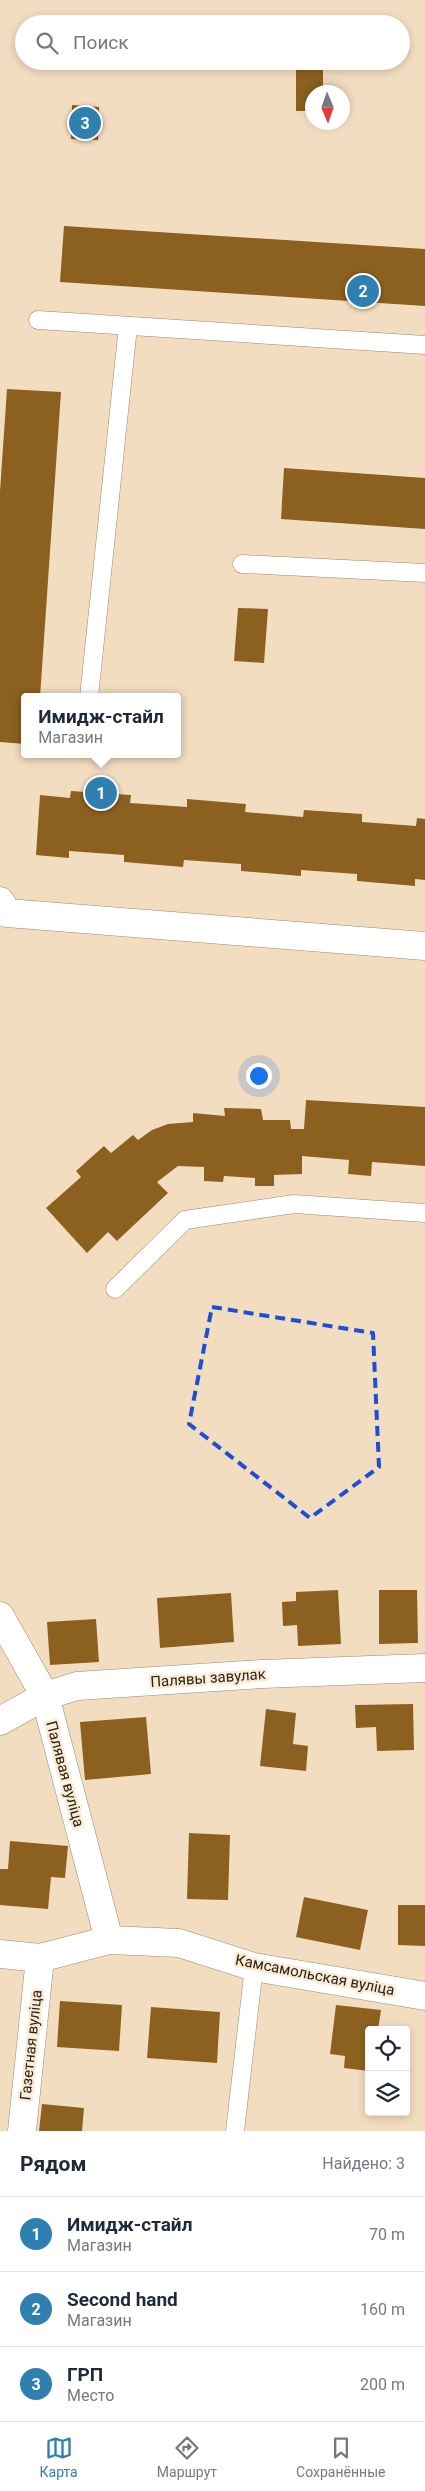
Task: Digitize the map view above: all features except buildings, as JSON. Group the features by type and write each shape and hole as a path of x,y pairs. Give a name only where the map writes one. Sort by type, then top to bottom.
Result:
{"street":[{"path":"0,901 7,913 425,946"},
{"name":"Палявая вуліца","path":"0,1616 45,1696 108,1940"},
{"name":"Палявы завулак","path":"0,1721 45,1696 77,1686 262,1674 425,1668"},
{"name":"Камсамольская вуліца","path":"0,1954 40,1958 108,1940 178,1943 254,1966 425,1996"},
{"name":"Газетная вуліца","path":"22,2131 40,1958"}],"lane":[{"path":"38,320 425,345"},
{"path":"89,693 128,326"},
{"path":"242,564 425,573"},
{"path":"114,1289 185,1220 294,1204 425,1213"},
{"path":"235,2131 254,1966"}],"highlighted area":[{"path":"212,1307 373,1333 379,1467 310,1518 189,1424"}],"place":[{"name":"ГРП","path":"85,123"},
{"name":"Second hand","path":"363,291"},
{"name":"Имидж-стайл","path":"101,793"}]}
